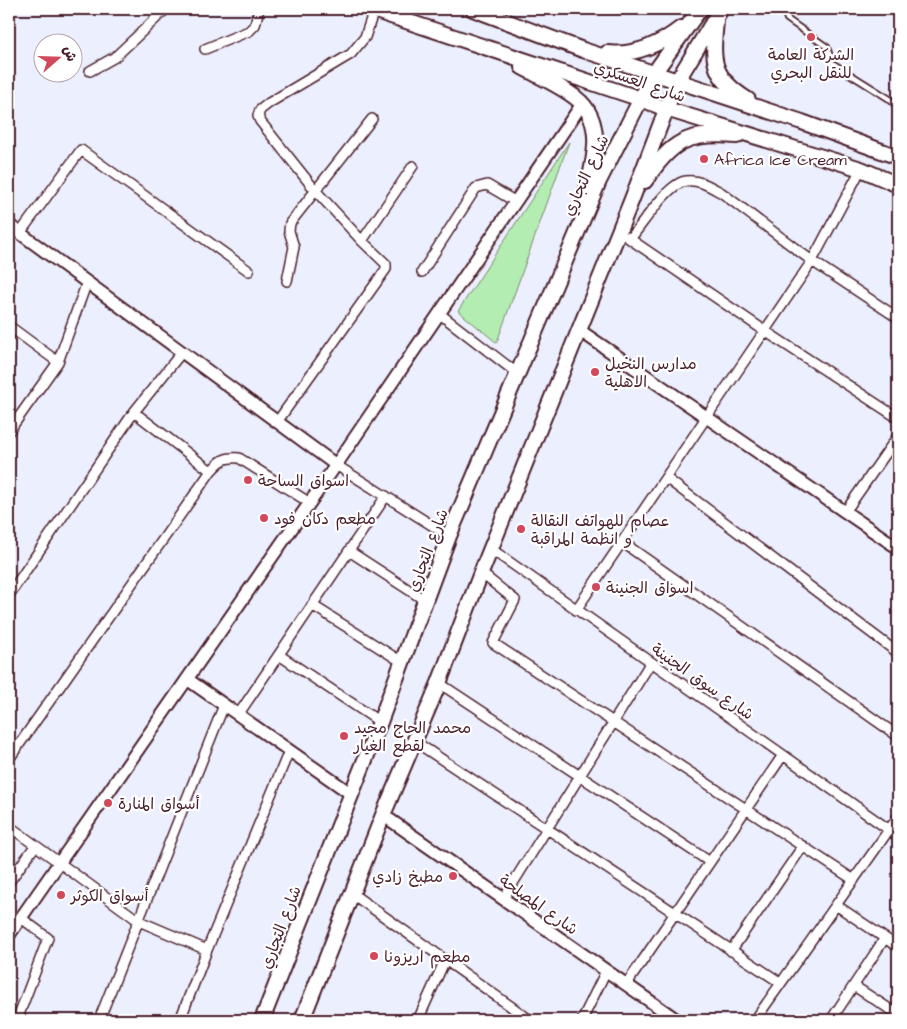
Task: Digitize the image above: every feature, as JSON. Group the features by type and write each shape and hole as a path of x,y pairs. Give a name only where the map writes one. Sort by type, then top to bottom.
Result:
{"main road":[{"name":"شارع العسكري","path":"372,9 666,109 861,170 898,185"},
{"name":"شارع العسكري","path":"473,9 583,50 802,122 898,157"},
{"path":"583,50 610,54 646,49 682,28 699,10"},
{"name":"شارع التجاري","path":"262,1020 350,793 380,722 449,536 599,181 654,73 699,10"},
{"path":"302,1020 630,203 677,81 719,13"},
{"path":"719,13 713,54 723,79 737,93 754,103 802,122"},
{"path":"490,50 561,88 577,99 591,117 595,150 577,234"},
{"path":"630,203 661,158 684,141 706,135 766,139"}],"street":[{"path":"90,71 115,57 166,9"},
{"path":"205,49 249,31 255,25 259,9"},
{"path":"277,422 386,269 386,264 315,190 258,116 260,110 351,54 365,37 372,9"},
{"path":"9,935 310,503 582,104"},
{"path":"287,281 294,247 289,231 290,223 372,120"},
{"path":"20,233 81,150 249,271"},
{"path":"362,241 413,166"},
{"path":"576,610 812,261 861,170"},
{"path":"630,239 669,191 684,181 710,186 812,261 898,318"},
{"path":"422,272 476,188 487,185 516,202"},
{"path":"9,225 336,465 449,536"},
{"path":"618,232 898,418"},
{"path":"9,431 58,362 87,282"},
{"path":"440,314 518,374"},
{"path":"9,326 58,362"},
{"path":"579,330 898,548"},
{"path":"9,595 134,412 182,352"},
{"path":"134,412 211,471"},
{"path":"845,512 898,436"},
{"path":"9,758 211,471 221,460 232,457 239,458 310,503"},
{"path":"666,478 898,653"},
{"path":"238,715 386,496"},
{"path":"622,542 898,736"},
{"name":"شارع سوق الجنينة","path":"491,549 898,836"},
{"path":"348,551 426,601"},
{"path":"481,573 515,600 493,643 854,880"},
{"path":"312,604 402,662"},
{"path":"278,655 380,722"},
{"path":"502,899 651,662"},
{"path":"187,679 350,793"},
{"path":"438,683 710,862"},
{"path":"99,1020 224,705"},
{"path":"414,741 780,984"},
{"path":"180,1020 289,751"},
{"path":"626,984 783,755"},
{"name":"شارع المصلحة","path":"383,815 677,1020"},
{"path":"754,1020 898,817"},
{"path":"9,826 139,921 207,950"},
{"path":"9,882 35,846"},
{"path":"731,951 803,846"},
{"path":"352,893 530,1020"},
{"path":"836,905 898,947"},
{"path":"17,1020 48,938 21,918"},
{"path":"831,1020 885,938"},
{"path":"418,1020 445,960"},
{"path":"582,1020 606,971"},
{"path":"854,986 891,1010"}],"lane":[{"path":"783,9 787,19 827,47 832,63 888,98 898,107"}],"green space":[{"path":"569,142 497,342 497,343 458,311"}],"place":[{"name":"الشركة العامة للنقل البحري","path":"811,37"},
{"name":"Africa Ice Cream","path":"704,159"},
{"name":"مدارس النخيل الاهلية","path":"595,372"},
{"name":"اسواق الساحة","path":"248,480"},
{"name":"مطعم دكان فود","path":"264,518"},
{"name":"عصام للهواتف النقالة و انظمة المراقبة","path":"521,529"},
{"name":"اسواق الجنينة","path":"596,587"},
{"name":"محمد الحاج مجيد لقطع الغيار","path":"344,736"},
{"name":"أسواق المنارة","path":"108,803"},
{"name":"مطبخ زادي","path":"453,876"},
{"name":"أسواق الكوثر","path":"61,895"},
{"name":"مطعم اريزونا","path":"374,956"}]}
